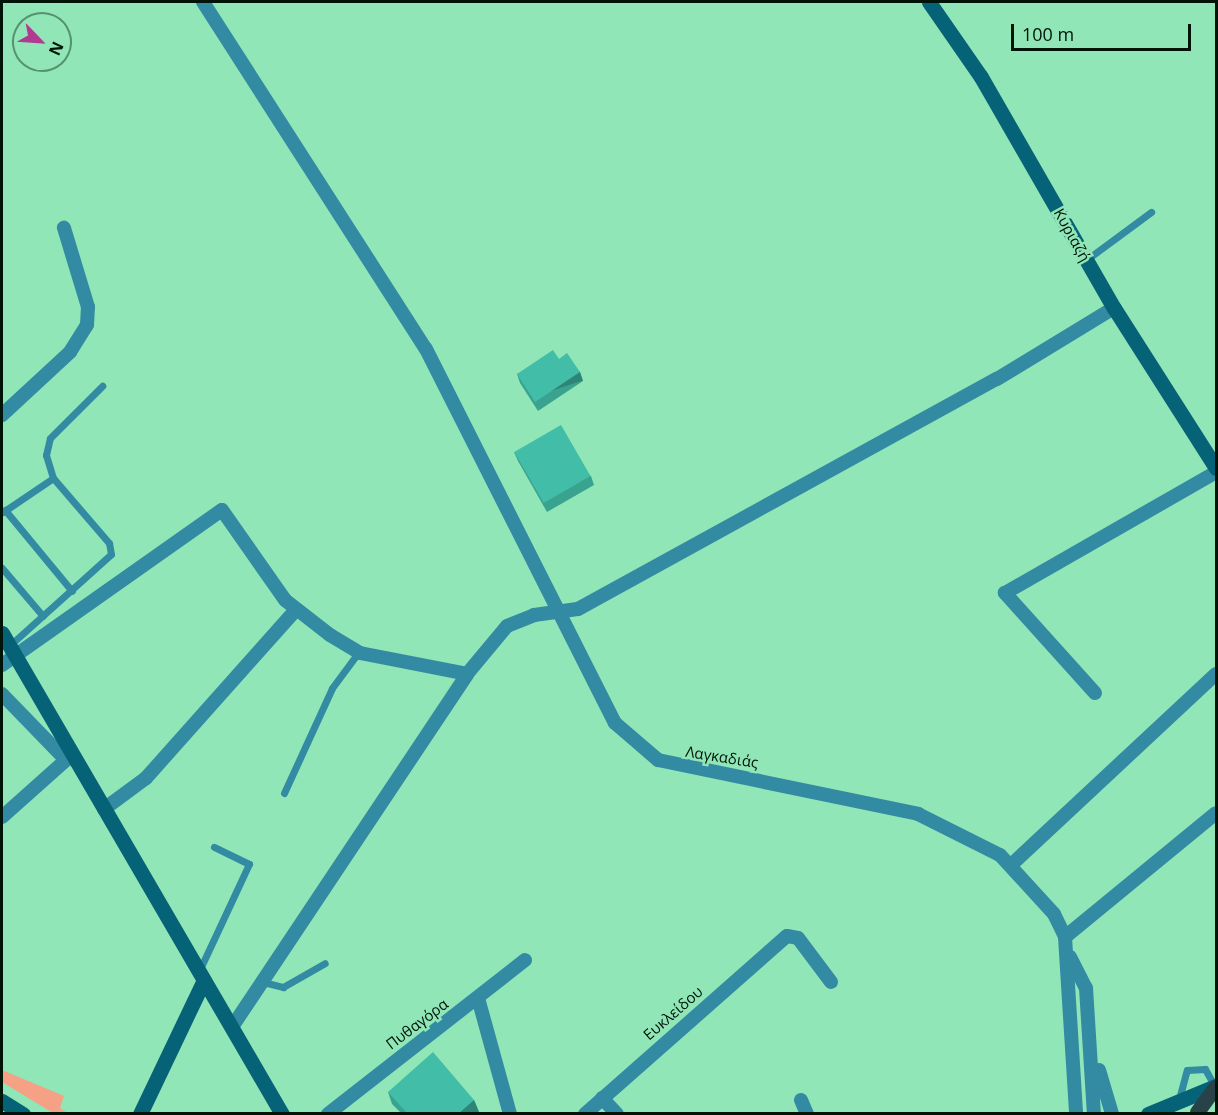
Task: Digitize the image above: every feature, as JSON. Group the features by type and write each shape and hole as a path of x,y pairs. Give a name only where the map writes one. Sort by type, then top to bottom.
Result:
{"main road":[{"path":"1194,1112 1216,1087"},
{"path":"1194,1112 1216,1104"}],"street":[{"name":"Λαγκαδιάς","path":"203,2 426,349 483,454 556,612 605,709 646,754 692,771 813,789 918,814 982,843 1011,865 1054,914 1065,938 1070,957 1076,1113"},
{"name":"Κυριαζή","path":"929,2 1029,156 1114,308 1216,470"},
{"path":"2,415 70,352 87,325 88,307 64,228"},
{"path":"232,1027 467,674 507,626 556,612 578,609 684,553 1114,308"},
{"path":"1095,693 1005,593 1216,470"},
{"path":"2,665 9,645 219,510 232,518 295,611 358,653 467,674"},
{"path":"104,808 146,778 295,611"},
{"path":"9,645 69,757 104,808 282,1113"},
{"path":"1011,865 1216,674"},
{"path":"2,694 69,757"},
{"path":"2,817 69,757"},
{"path":"1065,938 1216,813"},
{"name":"Ευκλείδου","path":"585,1113 784,938 798,938 831,982"},
{"name":"Λαγκαδιάς","path":"1070,957 1086,985 1094,1052 1094,1113"},
{"name":"Πυθαγόρα","path":"328,1113 525,960"},
{"path":"144,1110 202,976"},
{"path":"478,998 510,1113"},
{"name":"Λαγκαδιάς","path":"1094,1052 1112,1113"},
{"path":"1148,1113 1216,1087"},
{"path":"602,1098 617,1113"},
{"path":"801,1100 807,1113"},
{"path":"2,1101 19,1113"}],"lane":[{"path":"1086,260 1151,212"},
{"path":"9,645 108,558 111,547 53,478 46,455 50,438 102,386"},
{"path":"53,478 3,512 72,591"},
{"path":"2,568 43,616"},
{"path":"284,793 332,688 358,653"},
{"path":"202,976 249,864 214,847"},
{"path":"263,982 283,987 326,963"},
{"path":"1179,1102 1187,1070 1205,1069 1216,1087"}],"shaded area":[{"path":"2,1070 64,1096 60,1108 67,1113 53,1113 2,1082"}],"building":[{"path":"553,350 559,359 567,353 580,372 535,402 517,374"},
{"path":"561,425 590,476 544,503 514,452"},
{"path":"433,1052 474,1100 459,1113 407,1113 388,1092"}]}
